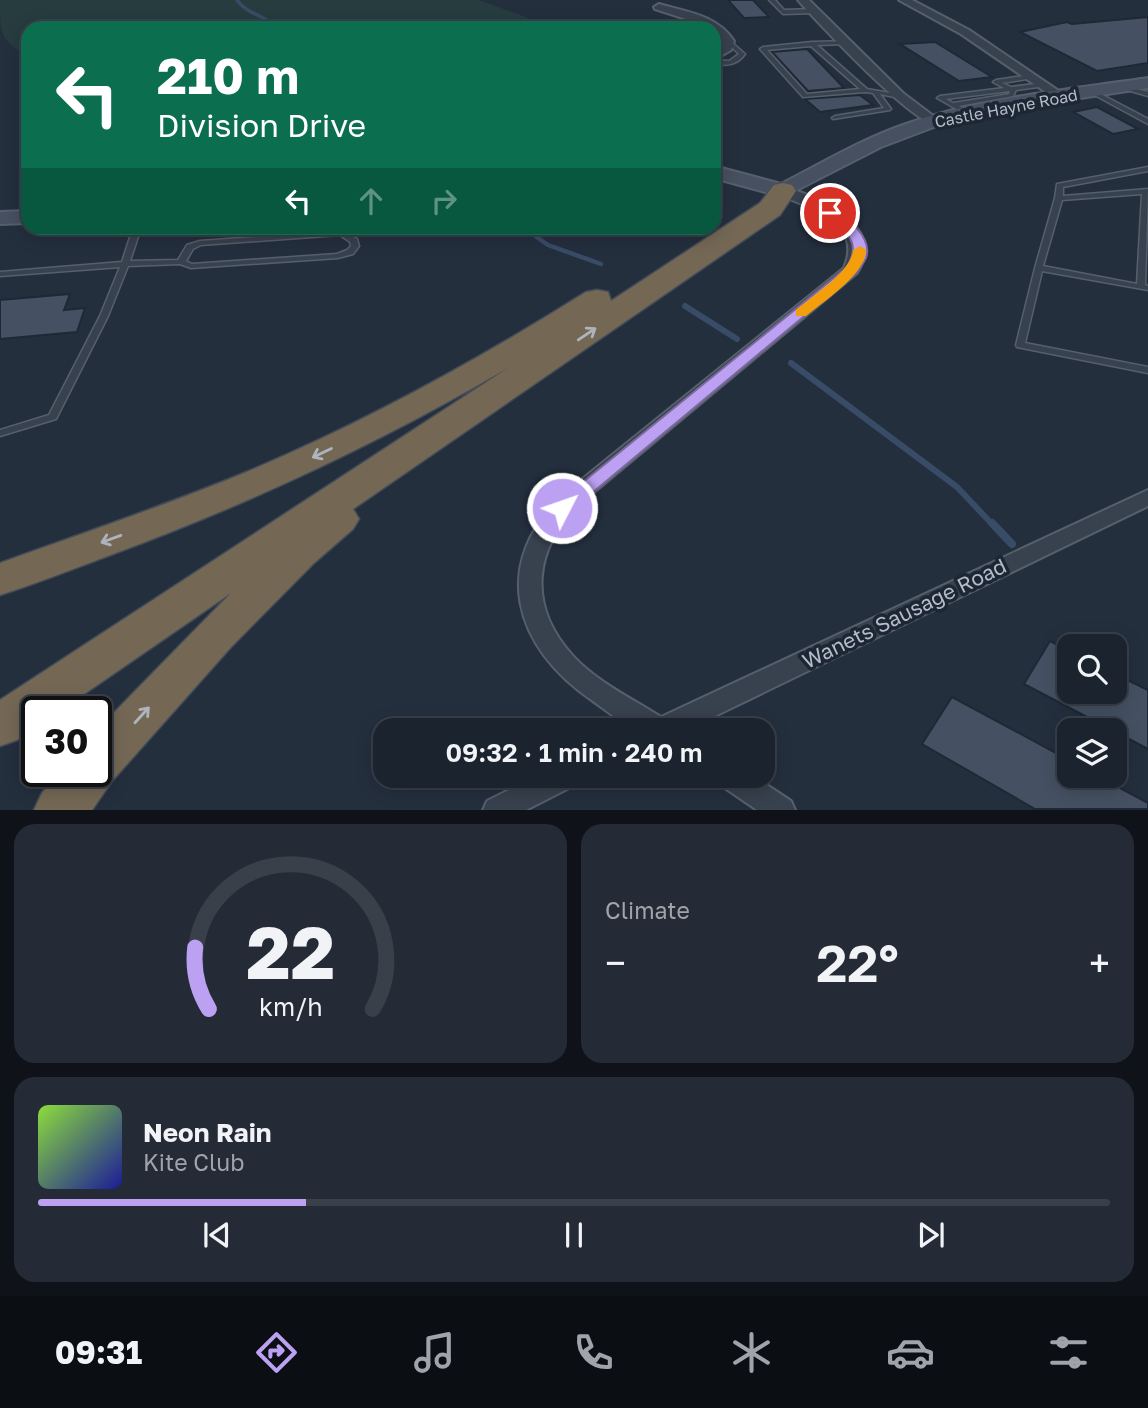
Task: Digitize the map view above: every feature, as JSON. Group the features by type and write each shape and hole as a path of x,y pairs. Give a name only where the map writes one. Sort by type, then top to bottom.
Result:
{"highway":[{"path":"721,218 747,201 783,191"},
{"path":"0,726 770,209 783,191"},
{"path":"0,579 213,501 309,459 457,383 575,314 696,235"},
{"path":"0,697 528,349 575,314"},
{"path":"112,748 215,635 299,553 377,487 530,372"},
{"path":"60,810 79,787"}],"main road":[{"name":"Castle Hayne Road","path":"783,191 873,144 959,109 1148,83"},
{"path":"721,174 783,191"},
{"path":"0,219 21,218"}],"street":[{"path":"803,0 848,42 899,96 931,121"},
{"path":"904,0 945,19 1060,96"},
{"path":"655,4 673,21"},
{"path":"655,4 704,21"},
{"path":"721,33 728,40 721,52"},
{"path":"642,718 580,678 560,659 544,636 534,612 529,586 532,561 540,537 551,519 573,498 851,270 860,257 860,244 854,233 830,213 783,191"},
{"name":"Wanets Sausage Road","path":"685,718 1148,497"},
{"path":"497,810 541,788"},
{"path":"748,788 781,810"}],"lane":[{"path":"772,0 783,12 815,11"},
{"path":"721,36 742,54 730,64 721,63"},
{"path":"848,42 763,49 805,96 865,90 899,96"},
{"path":"812,44 865,90"},
{"path":"1031,77 996,82 1031,101"},
{"path":"1013,91 1011,95 959,109 940,98 998,89 1013,91 1043,85"},
{"path":"1122,87 1148,94"},
{"path":"835,118 888,109 876,92"},
{"path":"1091,92 1148,122"},
{"path":"1148,169 1060,186 1020,345 1148,370"},
{"path":"1040,268 1144,288 1147,191 1059,198"},
{"path":"0,433 53,417 104,316 134,235"},
{"path":"181,262 190,247 200,243 314,235"},
{"path":"0,274 124,264 181,262 191,266 338,256 349,252 355,246 354,241 345,235"}],"green space":[{"path":"0,0 479,0 532,21 21,21 21,52 7,40 0,21"}],"building":[{"path":"728,0 753,0 769,17 744,18"},
{"path":"1148,17 1148,63 1097,71 1020,32 1067,22 1072,24"},
{"path":"935,42 992,77 959,81 900,44"},
{"path":"807,49 844,88 808,91 772,52"},
{"path":"860,95 873,105 820,112 805,99"},
{"path":"1097,107 1138,129 1113,134 1073,112"},
{"path":"70,294 64,310 85,308 77,332 0,339 0,300"},
{"path":"1050,641 1057,645 1057,701 1024,684"},
{"path":"1127,680 1148,690 1148,749 1127,738 1127,718 1089,718 1062,704 1127,704"},
{"path":"952,697 1057,754 1057,788 1120,788 1148,803 1148,809 1035,809 922,744"}],"waterway":[{"path":"237,0 246,9 269,21"},
{"path":"534,235 548,245 601,264"},
{"path":"685,306 737,339"},
{"path":"791,363 957,487 993,525"},
{"path":"992,523 1012,544"}],"slow traffic":[{"path":"801,313 851,270 860,257 860,250"}],"route":[{"path":"562,508 851,270 860,257 860,244 846,224 830,213"}]}
